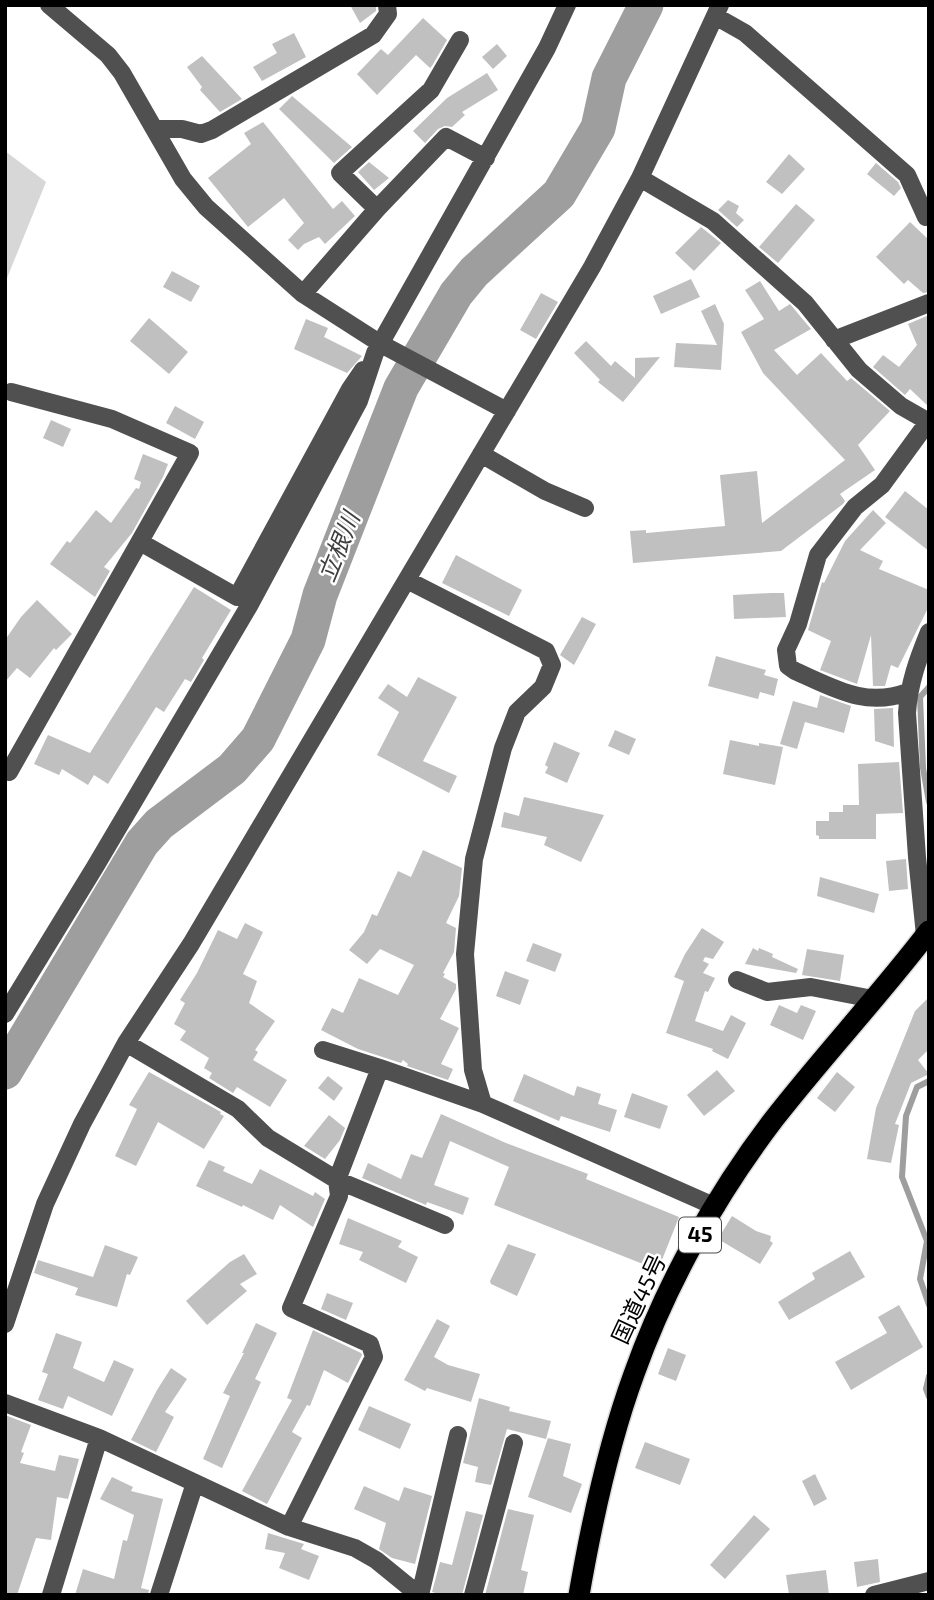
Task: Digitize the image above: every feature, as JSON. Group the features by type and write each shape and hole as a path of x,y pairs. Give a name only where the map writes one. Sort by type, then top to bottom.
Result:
{"highway":[{"name":"国道45号","path":"579,1595 593,1519 633,1374 657,1315 716,1207 773,1121 927,933"}],"street":[{"path":"49,5 108,55 156,129 183,179 206,206 303,294 381,348 507,411"},
{"path":"156,129 182,129 201,134 212,130 373,35 388,14 387,5"},
{"path":"5,1014 249,606 359,401 381,348 547,48 567,5"},
{"path":"5,1324 45,1204 82,1124 126,1044 191,944 592,267 640,178 717,11 908,175 926,217"},
{"path":"377,209 340,173 430,90 460,40"},
{"path":"303,294 377,209 446,137 486,158"},
{"path":"640,178 713,221 805,303 859,370 901,406 928,422 883,485 855,507 818,555 798,624 785,657 788,666 795,671 855,696 893,698 908,692"},
{"path":"834,340 929,303"},
{"path":"139,542 237,597 350,389 381,348"},
{"path":"9,772 190,453 112,419 11,392"},
{"path":"481,454 545,491 585,508"},
{"path":"407,580 547,651 552,665 543,687 517,712 503,748 474,859 465,954 473,1070 483,1104"},
{"path":"927,933 917,857 908,692 929,632"},
{"path":"737,980 767,992 811,987 873,999"},
{"path":"126,1044 238,1109 268,1138 337,1180 445,1225"},
{"path":"323,1050 483,1104 716,1207"},
{"path":"289,1527 374,1357 370,1344 291,1308 339,1196 337,1180 380,1068"},
{"path":"5,1403 99,1438 289,1527 355,1548 376,1560 420,1595 458,1435"},
{"path":"51,1595 99,1438"},
{"path":"473,1595 513,1443"},
{"path":"159,1595 195,1483"},
{"path":"874,1595 929,1581"}],"shaded area":[{"path":"5,151 46,182 5,283"}],"building":[{"path":"350,5 376,5 376,11 360,23"},
{"path":"423,18 447,40 432,66 430,68 416,55 377,95 357,74 381,49 388,55"},
{"path":"294,33 306,57 262,81 253,67 277,53 272,44"},
{"path":"497,44 507,56 493,69 482,57"},
{"path":"202,56 242,99 220,112 200,90 202,87 187,67"},
{"path":"487,73 498,90 462,112 465,115 452,127 438,129 425,143 413,131 447,98"},
{"path":"292,96 352,147 334,163 279,109"},
{"path":"263,122 333,209 342,201 355,216 325,244 319,237 298,250 288,240 304,223 284,198 248,227 208,178 251,144 244,133"},
{"path":"789,154 805,169 782,194 766,182"},
{"path":"369,162 389,178 374,190 358,172"},
{"path":"876,163 898,182 901,188 894,196 867,174"},
{"path":"728,200 739,206 736,213 744,220 737,227 718,210"},
{"path":"796,204 815,220 778,263 759,247"},
{"path":"910,222 929,240 929,292 923,293 908,280 904,284 876,257"},
{"path":"701,227 721,243 694,271 675,253"},
{"path":"172,271 200,286 191,302 163,287"},
{"path":"691,279 700,297 661,314 653,296"},
{"path":"760,281 779,311 790,304 811,329 774,350 797,375 821,353 847,381 851,378 890,411 858,445 875,470 840,494 845,501 843,504 781,551 633,563 630,531 646,530 646,533 725,526 720,475 757,471 762,523 845,460 763,373 741,332 764,319 745,290"},
{"path":"541,293 558,302 536,339 520,330"},
{"path":"715,304 724,324 721,370 674,367 676,343 717,345 701,311"},
{"path":"929,315 929,407 910,389 905,395 873,367 883,355 899,367 917,345 908,324"},
{"path":"149,318 188,352 169,374 130,341"},
{"path":"306,319 328,328 324,337 362,356 347,373 294,349"},
{"path":"586,341 611,366 615,361 635,378 635,358 660,357 623,402 598,382 600,380 574,353"},
{"path":"175,406 204,422 195,439 166,423"},
{"path":"51,420 71,429 63,447 43,438"},
{"path":"143,454 168,464 132,533 104,567 110,571 95,597 50,564 96,510 111,523 136,488 139,489 141,482 134,479"},
{"path":"905,491 929,510 929,551 885,517"},
{"path":"873,510 886,523 860,550 883,561 879,569 929,590 929,606 898,668 891,665 885,686 873,686 871,635 857,684 820,670 831,641 808,630 822,582 824,583 845,541"},
{"path":"456,555 522,590 509,616 442,583"},
{"path":"194,587 231,610 191,682 185,679 164,712 156,707 108,784 94,775 88,785 62,769 59,775 34,764 48,735 90,753"},
{"path":"784,593 786,617 734,619 733,595"},
{"path":"37,600 72,634 56,650 54,648 30,678 17,668 5,682 5,640"},
{"path":"582,617 596,624 574,665 560,655"},
{"path":"716,656 766,670 764,675 778,679 774,696 760,692 758,699 708,686"},
{"path":"418,677 457,697 423,761 457,776 449,793 377,755 399,712 378,698 388,684 407,697"},
{"path":"820,695 851,706 844,733 805,722 797,749 780,744 793,701 817,708"},
{"path":"893,708 894,747 875,741 874,709"},
{"path":"615,730 636,739 629,755 608,746"},
{"path":"730,740 759,746 759,743 783,747 775,785 723,774"},
{"path":"554,742 580,753 567,783 545,773 548,767 545,765"},
{"path":"899,762 903,813 876,814 876,839 819,839 816,835 816,821 829,821 829,812 843,812 843,805 859,805 858,764"},
{"path":"524,797 604,815 581,862 544,845 547,837 501,827 504,812 519,816"},
{"path":"423,850 462,868 459,896 446,923 456,928 454,952 443,977 456,984 456,989 440,1019 459,1028 441,1064 453,1069 448,1080 407,1066 403,1060 401,1063 358,1049 321,1030 332,1008 343,1013 359,978 398,995 414,965 380,949 367,964 349,950 364,932 372,914 377,916 398,871 411,877"},
{"path":"906,859 908,889 889,891 886,861"},
{"path":"820,877 879,894 874,913 817,896"},
{"path":"245,923 263,932 243,974 257,981 249,1003 275,1021 255,1050 258,1052 253,1060 287,1080 270,1107 237,1087 233,1093 209,1078 212,1073 204,1068 209,1058 180,1040 186,1031 174,1024 185,1003 180,1000 218,930 237,939"},
{"path":"702,928 724,942 713,959 705,957 703,961 709,964 703,973 715,978 708,992 705,991 695,1021 723,1031 731,1015 746,1023 728,1059 712,1051 713,1049 666,1033 684,981 674,977"},
{"path":"533,943 562,954 555,972 526,961"},
{"path":"753,948 773,954 772,957 798,969 796,973 745,964"},
{"path":"807,949 844,955 840,981 802,975"},
{"path":"505,971 529,980 520,1005 496,996"},
{"path":"929,997 929,1049 918,1060 929,1074 911,1083 895,1124 899,1125 891,1163 867,1159 876,1108 915,1011"},
{"path":"779,1005 797,1013 801,1005 816,1011 803,1040 770,1025"},
{"path":"717,1070 735,1091 704,1116 687,1095"},
{"path":"149,1072 224,1116 204,1149 158,1122 136,1166 115,1156 137,1109 129,1105"},
{"path":"837,1072 855,1087 835,1112 817,1098"},
{"path":"524,1074 574,1096 577,1086 601,1094 598,1104 617,1110 610,1132 561,1116 559,1121 513,1101"},
{"path":"328,1076 343,1088 334,1101 318,1088"},
{"path":"632,1093 668,1106 660,1129 624,1117"},
{"path":"441,1114 506,1143 588,1174 586,1179 679,1217 658,1270 494,1205 509,1167 450,1141 434,1185 469,1198 463,1215 427,1202 426,1205 362,1178 368,1163 401,1179 411,1154 422,1158"},
{"path":"329,1115 345,1128 340,1140 325,1159 304,1146"},
{"path":"209,1160 225,1167 223,1171 252,1184 260,1169 313,1196 315,1192 325,1199 313,1227 280,1205 273,1220 196,1186"},
{"path":"732,1216 756,1231 771,1236 770,1241 773,1243 760,1264 718,1239"},
{"path":"348,1218 402,1241 398,1247 418,1257 406,1283 359,1260 363,1252 339,1244"},
{"path":"508,1244 536,1254 517,1296 491,1284 490,1281"},
{"path":"105,1245 138,1257 130,1275 127,1274 117,1307 75,1295 78,1288 34,1273 38,1260 93,1277"},
{"path":"850,1251 865,1277 789,1320 778,1302 815,1279 812,1273"},
{"path":"244,1254 257,1274 240,1284 247,1291 207,1325 186,1301 230,1262"},
{"path":"327,1293 353,1303 346,1320 321,1309"},
{"path":"899,1305 923,1347 851,1390 835,1362 887,1333 878,1317"},
{"path":"437,1319 450,1326 434,1357 448,1365 480,1374 471,1402 427,1388 425,1391 404,1380"},
{"path":"256,1323 277,1333 255,1379 261,1382 222,1468 203,1459 230,1396 223,1393"},
{"path":"313,1330 362,1355 348,1383 324,1370 310,1406 307,1405 292,1432 302,1438 267,1504 242,1491 292,1400 287,1398"},
{"path":"56,1333 82,1342 73,1368 104,1382 114,1360 134,1369 112,1416 68,1396 63,1409 38,1400 48,1374 42,1372"},
{"path":"668,1348 686,1355 676,1381 658,1374"},
{"path":"171,1368 187,1379 165,1412 174,1417 156,1452 131,1440"},
{"path":"479,1398 510,1407 509,1411 551,1421 546,1439 507,1429 491,1485 475,1482 478,1467 463,1463"},
{"path":"369,1406 411,1424 400,1449 358,1430"},
{"path":"5,1415 31,1425 20,1463 55,1471 59,1455 79,1459 68,1499 57,1497 51,1540 36,1538 17,1595 5,1595"},
{"path":"548,1438 571,1444 563,1476 582,1484 571,1513 528,1497"},
{"path":"645,1442 690,1459 680,1485 635,1468"},
{"path":"815,1474 827,1499 814,1506 802,1481"},
{"path":"112,1477 133,1487 131,1491 163,1499 141,1588 149,1590 148,1595 75,1595 83,1569 114,1579 123,1540 127,1541 134,1515 100,1499"},
{"path":"364,1486 399,1501 404,1487 432,1496 415,1564 392,1558 379,1549 386,1523 354,1509"},
{"path":"508,1509 534,1515 521,1570 528,1572 523,1595 485,1595"},
{"path":"466,1511 483,1515 462,1595 432,1592 440,1562 452,1565"},
{"path":"754,1515 770,1529 725,1579 710,1565"},
{"path":"268,1533 304,1544 301,1549 319,1556 309,1580 279,1568 285,1553 265,1549"},
{"path":"878,1559 880,1582 857,1587 854,1562"},
{"path":"826,1570 829,1595 789,1595 786,1575"}],"waterway":[{"name":"立根川","path":"5,1072 142,843 159,824 232,769 258,739 308,640 320,595 401,388 456,294 474,272 559,194 598,128 609,78 646,5"},
{"path":"929,687 920,697 923,768 929,802"},
{"path":"929,1081 917,1087 906,1116 902,1177 927,1241 920,1279 929,1305"},
{"path":"929,1376 926,1389 929,1397"}]}
